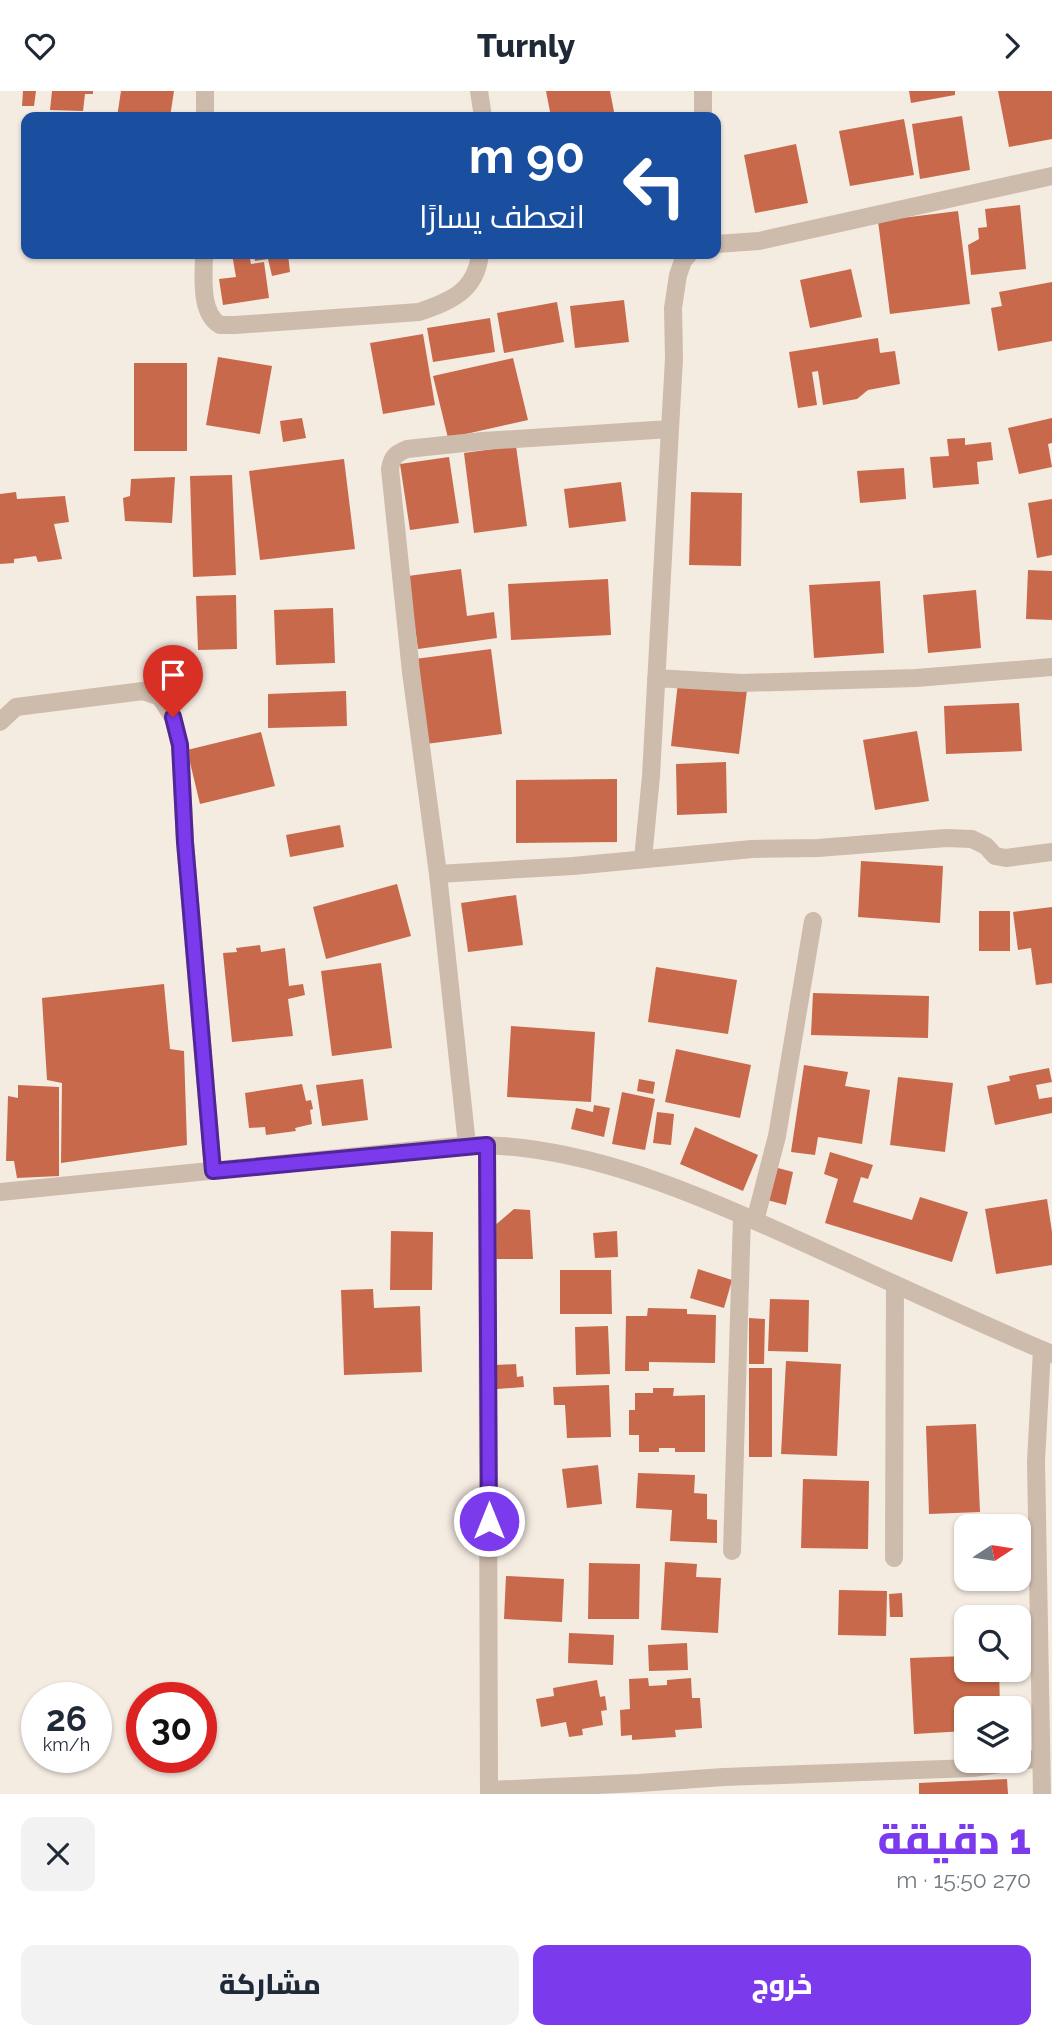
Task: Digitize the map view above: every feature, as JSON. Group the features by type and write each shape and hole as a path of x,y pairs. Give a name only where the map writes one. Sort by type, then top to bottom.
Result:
{"street":[{"path":"205,91 205,112"},
{"path":"479,91 481,112"},
{"path":"703,91 703,112"},
{"path":"721,244 759,241 1052,176"},
{"path":"204,259 206,303 212,317 220,325 235,325 419,312 443,304 468,287 479,259"},
{"path":"643,859 651,776 674,359 673,307 678,275 686,259"},
{"path":"467,1145 438,874 411,672 390,469 392,459 397,453 407,449 483,441 670,429"},
{"path":"656,678 741,683 916,678 1052,667"},
{"path":"0,722 16,707 143,691 160,697 173,717 180,745 185,842 213,1171"},
{"path":"438,874 752,849 818,848 946,838 972,839 986,846 995,856 1006,858 1052,852"},
{"path":"733,1551 748,1218 776,1136 813,921"},
{"path":"0,1192 467,1145 564,1153 626,1172 748,1218 1047,1352 1036,1461 1042,1794"},
{"path":"487,1145 490,1792 724,1777 973,1768 1040,1758"},
{"path":"894,1558 895,1284"}],"building":[{"path":"23,91 36,91 34,106 22,106"},
{"path":"52,91 93,91 93,94 85,94 83,111 50,110"},
{"path":"121,91 174,91 171,112 118,112"},
{"path":"546,91 610,91 614,112 550,112"},
{"path":"909,91 955,91 955,95 911,103"},
{"path":"998,91 1052,91 1052,139 1009,147"},
{"path":"962,116 970,170 920,179 912,124"},
{"path":"904,119 914,175 850,186 839,131"},
{"path":"796,144 808,203 755,213 744,155"},
{"path":"1020,205 1026,269 971,275 968,245 979,239 978,228 987,227 985,209"},
{"path":"958,211 970,304 890,314 878,221"},
{"path":"233,259 250,259 251,264 264,262 269,298 223,305 219,279 236,277"},
{"path":"268,259 289,259 290,272 272,276"},
{"path":"851,269 862,317 810,328 800,280"},
{"path":"1052,282 1052,341 998,351 991,308 1002,306 999,292"},
{"path":"624,300 629,342 575,348 570,306"},
{"path":"557,302 564,342 504,353 497,313"},
{"path":"490,318 495,352 433,362 427,328"},
{"path":"423,334 435,405 383,414 370,343"},
{"path":"878,338 880,353 895,351 900,384 868,390 857,399 823,405 818,371 812,372 817,405 798,408 789,352"},
{"path":"218,357 272,366 260,434 206,425"},
{"path":"513,358 528,420 448,438 433,376"},
{"path":"134,363 187,363 187,451 134,451"},
{"path":"302,418 306,438 283,442 280,421"},
{"path":"1052,418 1052,443 1048,444 1052,467 1019,474 1008,428"},
{"path":"965,438 965,445 991,442 993,460 977,462 979,484 933,488 930,457 949,456 947,439"},
{"path":"516,446 527,526 474,533 464,453"},
{"path":"449,457 459,523 410,530 400,464"},
{"path":"344,459 355,549 260,560 249,471"},
{"path":"904,468 906,499 860,503 857,471"},
{"path":"232,475 236,575 193,577 190,476"},
{"path":"175,477 172,523 125,521 123,498 130,496 131,479"},
{"path":"621,482 626,521 569,528 564,489"},
{"path":"16,492 17,499 65,496 69,522 54,524 62,559 38,562 36,556 0,564 0,494"},
{"path":"691,492 742,493 741,566 689,565"},
{"path":"1052,499 1052,555 1037,558 1028,503"},
{"path":"461,569 467,616 494,612 497,638 418,649 408,576"},
{"path":"1028,570 1052,571 1052,620 1026,619"},
{"path":"608,579 611,635 511,640 508,584"},
{"path":"880,581 884,653 814,658 809,585"},
{"path":"976,590 981,648 928,653 923,595"},
{"path":"236,595 237,649 198,650 196,596"},
{"path":"333,608 335,663 276,665 274,610"},
{"path":"491,649 502,734 426,744 415,659"},
{"path":"678,682 747,690 739,754 671,746"},
{"path":"346,691 347,726 268,728 268,694"},
{"path":"1019,703 1022,751 946,754 944,706"},
{"path":"917,731 929,801 875,810 863,740"},
{"path":"261,732 275,786 200,804 187,750"},
{"path":"726,762 727,813 677,815 676,764"},
{"path":"617,779 617,842 516,843 516,780"},
{"path":"340,825 344,847 290,857 286,835"},
{"path":"861,861 943,866 940,923 858,917"},
{"path":"397,884 411,936 326,959 313,907"},
{"path":"516,895 523,945 468,952 461,903"},
{"path":"1052,907 1052,983 1036,985 1031,948 1018,950 1013,912"},
{"path":"979,911 1010,911 1010,951 979,951"},
{"path":"260,945 261,952 285,948 289,986 303,984 305,995 288,999 293,1036 232,1042 223,953 237,952 236,948"},
{"path":"381,963 392,1048 332,1056 321,971"},
{"path":"656,967 737,980 728,1034 648,1022"},
{"path":"164,984 170,1049 184,1051 187,1145 61,1163 62,1083 47,1080 42,998"},
{"path":"813,993 929,996 928,1038 811,1035"},
{"path":"511,1026 595,1032 591,1102 507,1097"},
{"path":"676,1049 751,1065 740,1118 665,1102"},
{"path":"804,1065 848,1072 845,1086 870,1090 862,1144 818,1137 815,1155 791,1152"},
{"path":"1049,1068 1052,1082 1036,1085 1039,1099 1052,1097 1052,1113 995,1125 987,1086 1010,1081 1009,1076"},
{"path":"898,1077 953,1083 945,1152 890,1145"},
{"path":"363,1079 368,1120 322,1126 316,1085"},
{"path":"639,1079 655,1082 653,1094 637,1091"},
{"path":"302,1084 306,1101 311,1100 312,1124 295,1128 296,1131 266,1135 265,1127 249,1128 245,1093"},
{"path":"18,1085 59,1087 59,1176 17,1178 14,1161 6,1161 8,1096 18,1098"},
{"path":"622,1092 655,1099 645,1150 612,1144"},
{"path":"594,1105 610,1108 604,1137 571,1129 576,1108 593,1112"},
{"path":"657,1112 674,1114 671,1145 653,1143"},
{"path":"695,1127 758,1155 743,1191 680,1164"},
{"path":"830,1152 873,1165 868,1179 861,1177 853,1202 912,1220 920,1197 968,1212 952,1262 825,1223 838,1179 824,1174"},
{"path":"774,1167 793,1172 786,1205 767,1200"},
{"path":"1047,1199 1052,1232 1052,1265 996,1274 985,1209"},
{"path":"514,1209 530,1210 533,1259 496,1259 493,1227"},
{"path":"391,1231 433,1232 432,1290 390,1290"},
{"path":"617,1231 618,1257 595,1258 593,1233"},
{"path":"698,1269 732,1280 724,1308 690,1298"},
{"path":"560,1270 611,1270 612,1314 560,1314"},
{"path":"373,1289 374,1308 420,1306 422,1372 344,1375 341,1290"},
{"path":"770,1299 809,1300 808,1352 768,1351"},
{"path":"648,1308 687,1309 687,1314 716,1315 715,1363 649,1362 649,1371 625,1371 626,1316 647,1316"},
{"path":"749,1318 765,1319 764,1364 749,1364"},
{"path":"608,1326 610,1374 576,1375 575,1327"},
{"path":"786,1361 841,1364 837,1456 781,1454"},
{"path":"516,1364 517,1377 523,1376 524,1387 497,1389 495,1365"},
{"path":"749,1368 772,1368 772,1457 749,1457"},
{"path":"609,1385 611,1437 567,1438 565,1405 554,1405 553,1387"},
{"path":"653,1388 674,1388 673,1396 705,1395 705,1452 675,1452 675,1448 659,1448 659,1452 639,1452 639,1435 629,1435 629,1410 635,1410 635,1393 653,1393"},
{"path":"976,1424 980,1512 929,1514 926,1426"},
{"path":"598,1465 602,1504 567,1508 562,1469"},
{"path":"638,1473 695,1475 694,1493 707,1494 707,1519 717,1520 717,1543 670,1541 672,1510 636,1508"},
{"path":"803,1479 869,1481 868,1549 801,1548"},
{"path":"665,1562 697,1564 696,1577 721,1578 718,1633 661,1630"},
{"path":"589,1563 640,1564 639,1619 588,1619"},
{"path":"506,1576 564,1579 562,1622 504,1619"},
{"path":"839,1590 887,1591 886,1636 838,1635"},
{"path":"902,1593 903,1617 890,1617 889,1594"},
{"path":"569,1633 614,1635 613,1665 568,1663"},
{"path":"687,1643 688,1670 649,1671 648,1645"},
{"path":"954,1656 954,1682 999,1682 1000,1696 954,1696 954,1732 914,1734 910,1658"},
{"path":"648,1678 649,1686 667,1685 667,1680 691,1678 692,1698 700,1698 702,1728 675,1730 676,1737 632,1740 632,1735 621,1736 620,1710 630,1709 629,1679"},
{"path":"597,1680 600,1697 605,1696 607,1710 601,1711 603,1725 582,1729 583,1735 569,1737 566,1722 541,1727 536,1699 554,1696 553,1688"},
{"path":"1007,1779 1008,1794 919,1794 919,1783"}],"route":[{"path":"173,717 180,745 185,842 213,1171 487,1145 489,1521"}]}
